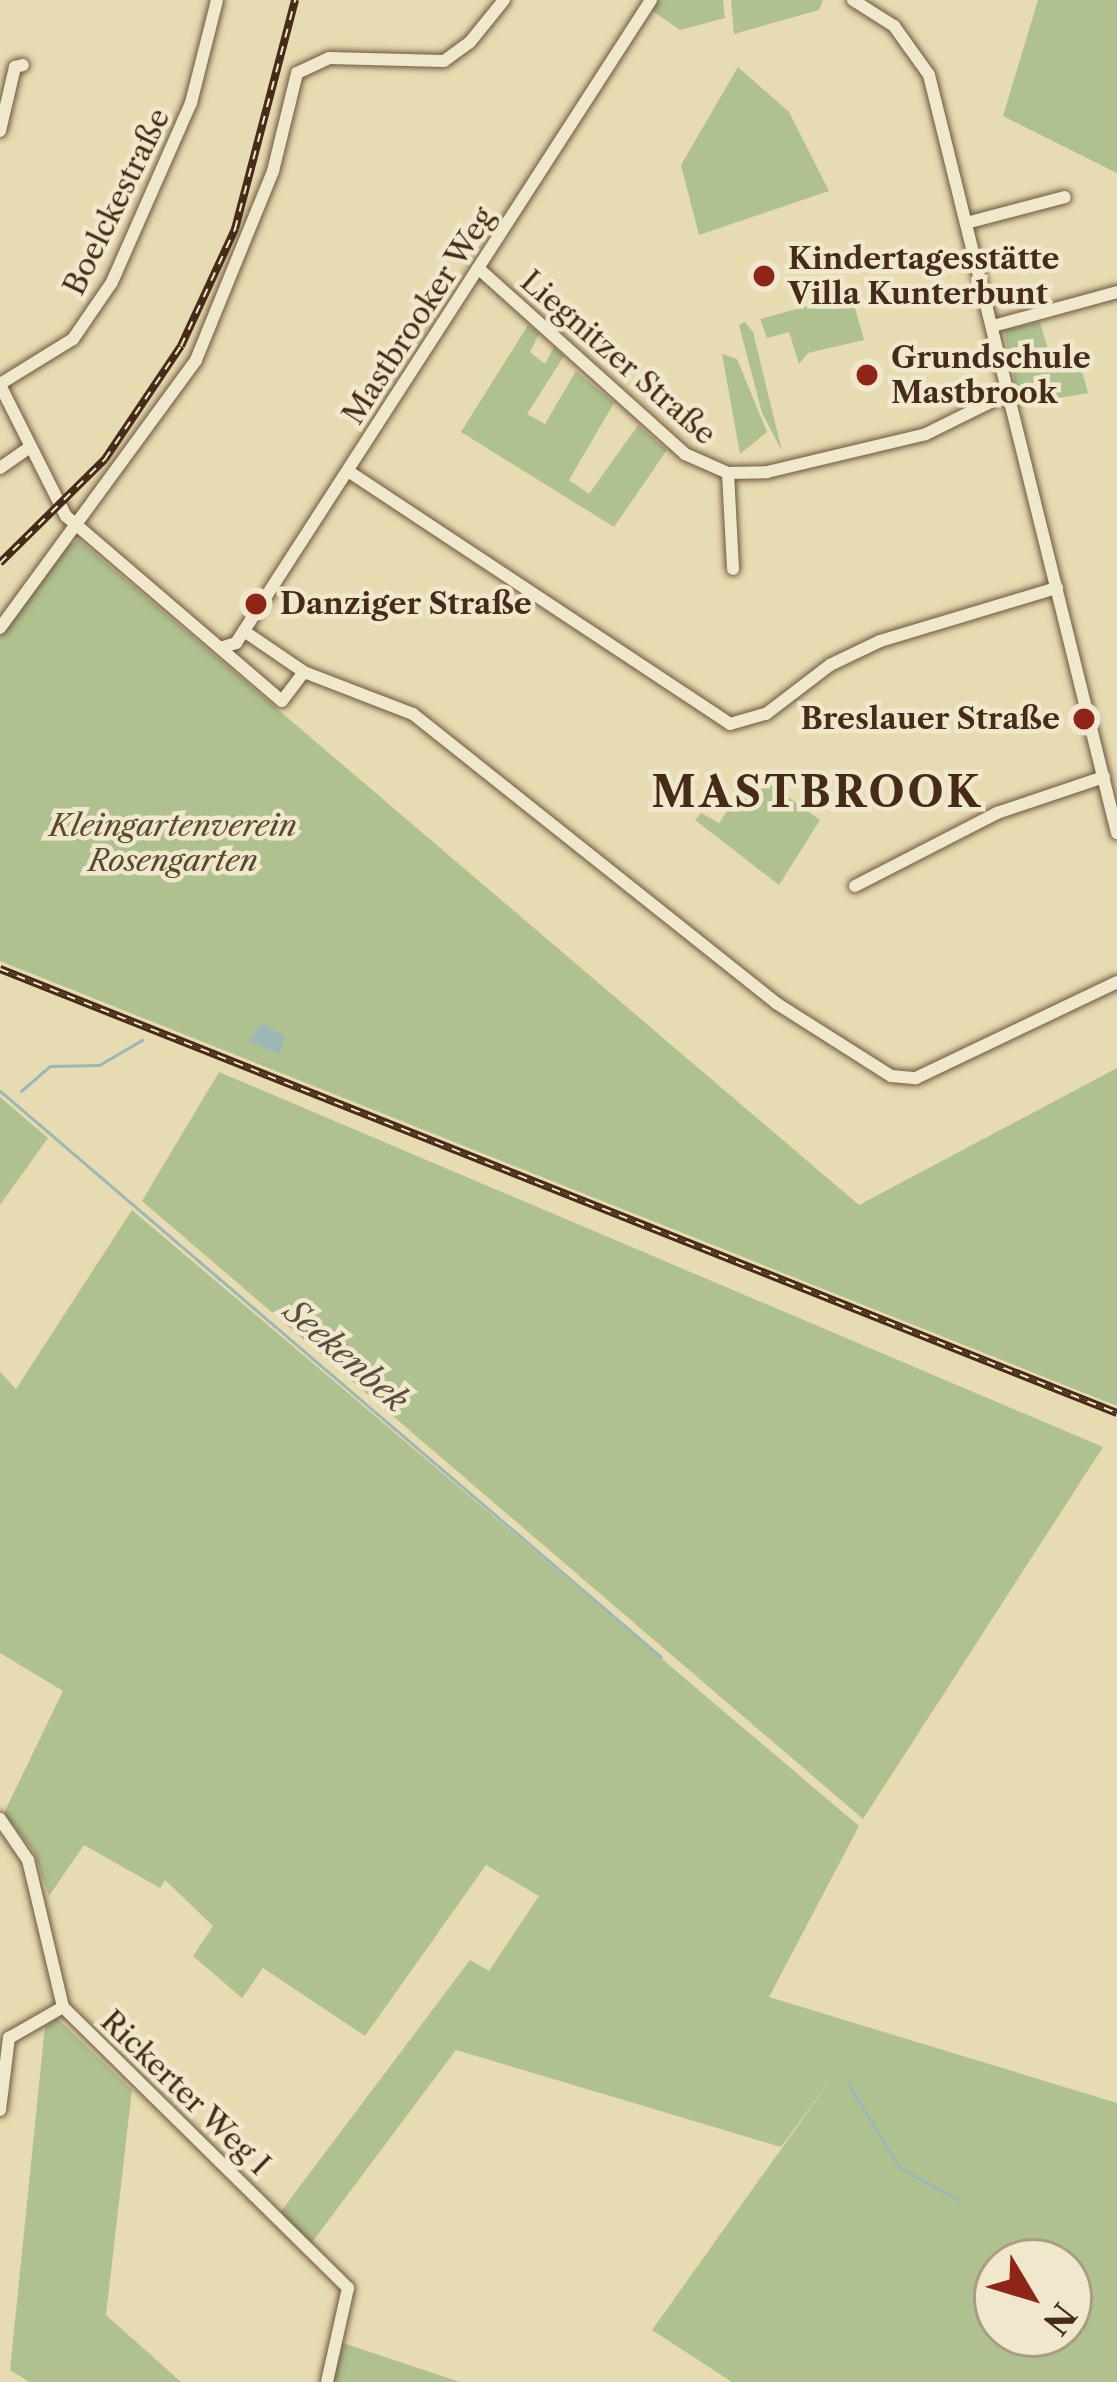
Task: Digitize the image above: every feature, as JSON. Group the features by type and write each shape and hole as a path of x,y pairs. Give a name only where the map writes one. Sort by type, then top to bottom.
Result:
{"street":[{"name":"Boelckestraße","path":"0,384 73,339 112,282 191,103 218,0"},
{"path":"0,628 72,522 196,360 273,171 297,73 329,58 444,61 470,42 503,0"},
{"name":"Mastbrooker Weg","path":"220,649 244,631 651,0"},
{"path":"853,0 894,26 920,57 993,326 1117,833"},
{"path":"0,131 15,67 23,65"},
{"path":"966,224 1065,197"},
{"name":"Liegnitzer Straße","path":"478,268 686,454 728,472 767,472 926,434 1007,394"},
{"path":"993,326 1117,292"},
{"path":"0,384 27,449 72,522 282,701 304,672"},
{"path":"0,468 27,449"},
{"path":"348,471 730,724 766,714 830,665 880,641 1057,588"},
{"path":"728,472 733,568"},
{"path":"244,631 304,672 413,714 776,1003 891,1076 916,1078 1117,982"},
{"path":"855,886 997,813 1104,777"},
{"name":"Rickerter Weg I","path":"0,1819 28,1860 63,2007 339,2275 348,2310 327,2382"},
{"path":"0,2110 9,2038 63,2007"}],"green space":[{"path":"657,0 723,0 725,18 680,30 651,10"},
{"path":"731,0 823,0 819,10 734,34"},
{"path":"1038,0 1117,0 1117,173 1003,116"},
{"path":"738,67 789,112 829,191 699,235 681,165"},
{"path":"851,294 864,340 808,353 799,364 789,332 767,338 760,319"},
{"path":"745,322 753,332 782,451 762,413 739,325"},
{"path":"1040,322 1053,368 1080,363 1088,393 1020,405 1004,330"},
{"path":"528,325 539,334 530,352 545,364 554,347 564,356 527,414 545,424 576,371 614,403 569,480 589,494 638,425 667,450 614,527 461,432"},
{"path":"722,354 737,359 767,432 740,454"},
{"name":"Kleingartenverein Rosengarten","path":"79,540 859,1205 1117,1068 1117,1406 0,961 0,635 53,553"},
{"path":"753,772 820,820 779,885 695,820 701,813 719,823"},
{"path":"219,1072 1103,1447 863,1819 142,1201"},
{"path":"0,1097 48,1138 0,1205"},
{"path":"132,1210 859,1826 769,1997 1117,2103 1117,2382 732,2382 652,2330 834,2075 781,2147 456,2050 310,2245 279,2214 470,1960 489,1971 539,1896 486,1865 365,2036 263,1968 242,1998 193,1956 213,1926 165,1880 160,1888 84,1845 49,1896 34,1852 4,1813 63,1691 0,1653 0,1372 16,1389"},
{"path":"57,2018 132,2090 106,2315 181,2382 29,2382 10,2370 45,2026"},
{"path":"340,2342 460,2382 327,2382"}],"water":[{"path":"261,1023 286,1037 279,1054 249,1041"}],"waterway":[{"path":"21,1091 50,1066 99,1065 142,1040"},
{"name":"Seekenbek","path":"0,1091 661,1657"},
{"path":"847,2082 899,2167 960,2201"}],"railway":[{"path":"0,563 105,459 181,346 235,229 295,0"},
{"path":"0,969 1117,1413"}],"place":[{"name":"Kindertagesstätte Villa Kunterbunt","path":"764,276"},
{"name":"Grundschule Mastbrook","path":"867,375"},
{"name":"Danziger Straße","path":"256,604"},
{"name":"Breslauer Straße","path":"1084,719"}],"district":[{"name":"MASTBROOK","path":"817,792"}]}
